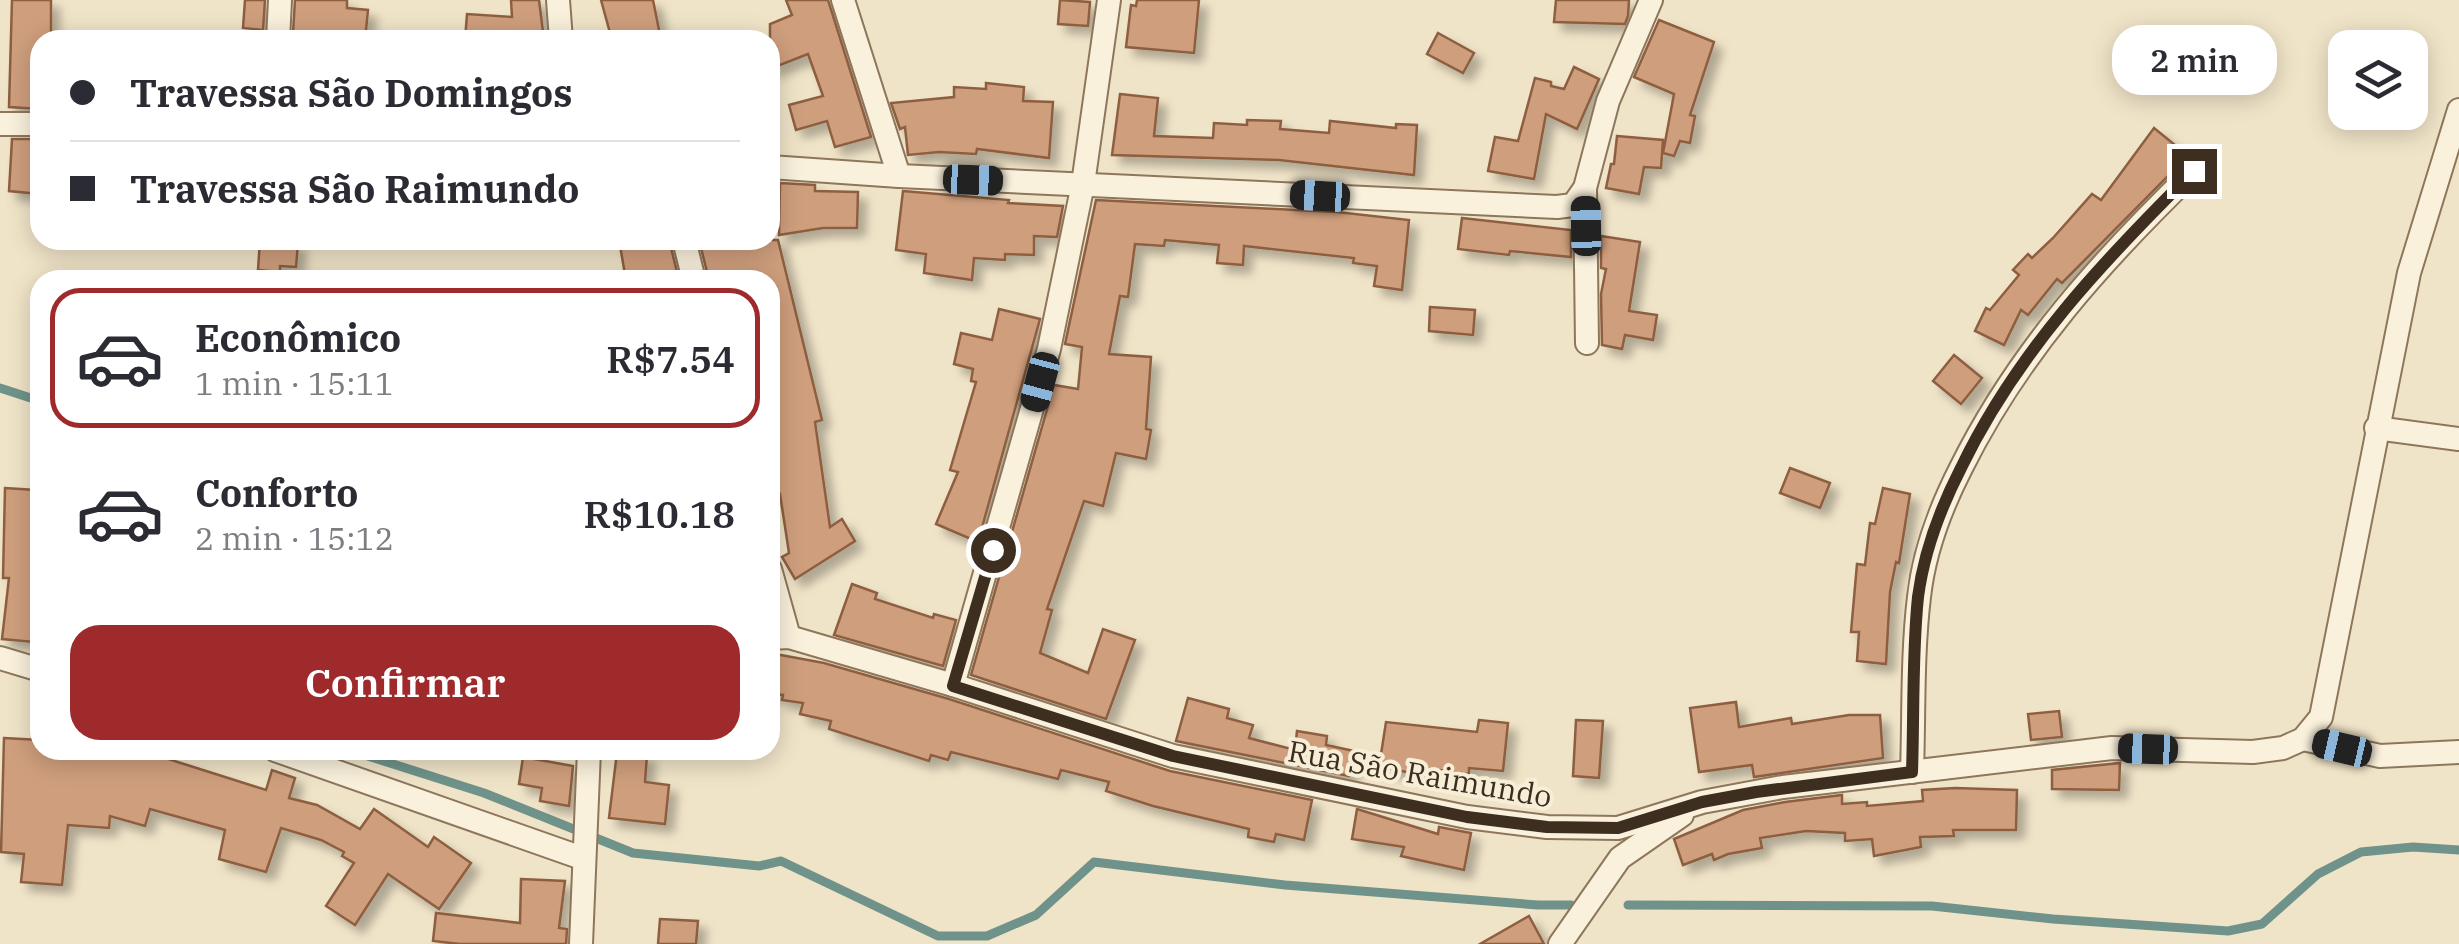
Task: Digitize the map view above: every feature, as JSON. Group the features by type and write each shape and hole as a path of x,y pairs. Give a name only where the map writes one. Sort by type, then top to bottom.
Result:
{"street":[{"path":"278,30 280,0"},
{"path":"558,0 560,30"},
{"path":"843,0 899,176"},
{"path":"953,686 1049,349 1083,184 1109,0"},
{"path":"1587,343 1585,188 1608,101 1651,0"},
{"path":"2459,110 2409,272 2320,717 2304,739 2380,756 2459,752"},
{"path":"0,124 30,124"},
{"path":"780,167 899,176 1557,207 1573,204 1585,188"},
{"path":"1912,772 1918,596 1937,517 1979,431 2029,352 2114,250 2194,171"},
{"path":"2376,428 2459,439"},
{"name":"Rua São Raimundo","path":"780,638 953,686 1173,756 1467,817 1547,827 1618,828 1702,802 1783,787 2112,748 2253,752 2283,748 2304,739"},
{"path":"0,658 30,667"},
{"path":"304,760 582,856"},
{"path":"581,944 588,760"},
{"path":"1560,944 1620,858 1702,802"}],"building":[{"path":"12,0 51,0 51,30 30,30 30,108 9,107"},
{"path":"245,0 265,0 263,30 243,28"},
{"path":"295,0 347,0 347,8 368,10 366,30 293,30"},
{"path":"511,0 539,0 543,30 466,30 467,14 512,17"},
{"path":"601,0 653,0 659,30 609,30"},
{"path":"786,0 828,0 871,137 835,147 827,121 796,130 789,105 823,96 808,54 780,65 780,30 770,30 770,24 792,15"},
{"path":"1060,0 1090,2 1088,26 1058,24"},
{"path":"1137,0 1199,0 1194,53 1126,47 1131,5 1136,6"},
{"path":"1556,0 1629,0 1628,16 1625,24 1554,22"},
{"path":"1659,20 1714,42 1690,115 1695,116 1690,143 1680,141 1674,156 1663,153 1674,94 1634,77"},
{"path":"1438,33 1474,53 1463,73 1427,54"},
{"path":"1574,67 1599,79 1577,129 1546,114 1534,179 1488,171 1495,137 1518,141 1535,78 1564,89"},
{"path":"986,83 1024,87 1023,101 1053,102 1049,158 977,149 976,154 908,155 905,127 900,129 891,103 954,97 954,87 986,89"},
{"path":"1120,94 1158,98 1154,136 1213,138 1214,123 1247,125 1247,120 1281,121 1280,129 1329,133 1330,121 1396,128 1396,124 1417,125 1414,175 1279,160 1112,155"},
{"path":"2154,128 2186,154 2173,171 2062,283 2057,279 2028,315 2021,310 2004,345 1975,331 1986,308 1990,310 2019,275 2013,270 2028,254 2032,258 2053,238 2092,194 2101,200"},
{"path":"1617,136 1663,140 1661,168 1644,167 1639,194 1606,188"},
{"path":"12,139 30,139 30,193 9,191"},
{"path":"780,183 815,185 815,191 858,192 857,228 823,228 780,235"},
{"path":"903,191 1063,206 1057,237 1034,236 1034,255 1005,254 1005,260 974,258 972,280 924,273 926,254 896,250"},
{"path":"1096,200 1337,212 1409,220 1402,290 1374,286 1377,266 1353,263 1354,258 1244,246 1243,265 1217,263 1219,245 1165,240 1164,246 1135,244 1128,297 1120,296 1109,354 1151,357 1146,429 1151,430 1146,459 1116,453 1103,506 1084,501 1047,609 1052,610 1040,653 1088,673 1103,629 1135,640 1106,719 971,675 1054,385 1078,389 1082,347 1065,344"},
{"path":"1462,218 1571,230 1571,257 1458,249"},
{"path":"1601,236 1640,242 1629,311 1657,315 1653,340 1625,335 1622,349 1602,345 1601,294 1606,269 1601,268"},
{"path":"780,248 822,420 815,422 830,527 842,519 855,541 795,579 782,557 789,553 780,494 780,270 706,270 702,250"},
{"path":"259,250 297,250 296,267 258,270"},
{"path":"621,250 672,250 676,270 624,270"},
{"path":"1430,307 1475,310 1473,335 1429,331"},
{"path":"999,309 1040,319 978,542 936,524 958,472 950,470 976,382 971,381 973,369 954,364 961,333 992,340"},
{"path":"1954,355 1982,378 1961,404 1933,381"},
{"path":"1790,468 1830,483 1820,508 1780,493"},
{"path":"5,488 30,490 30,642 2,639 9,578 3,578"},
{"path":"1883,488 1910,494 1899,563 1896,562 1890,592 1886,664 1857,661 1859,632 1851,632 1857,564 1865,565 1870,523 1875,524"},
{"path":"852,584 877,593 875,599 933,618 934,614 956,620 943,666 834,635"},
{"path":"780,655 824,663 1170,771 1312,800 1304,840 1276,834 1274,842 1248,837 1249,829 1153,806 1106,791 1109,782 1061,770 1058,779 951,752 948,760 931,755 929,761 829,729 831,721 800,714 803,703 782,700"},
{"path":"1188,698 1229,709 1227,718 1253,725 1249,738 1295,750 1297,731 1327,736 1326,745 1354,751 1349,776 1176,741"},
{"path":"1736,702 1739,727 1791,718 1792,724 1849,715 1880,715 1883,758 1754,777 1752,765 1699,772 1690,708"},
{"path":"2059,711 2062,737 2031,740 2028,714"},
{"path":"1479,720 1508,723 1503,771 1469,768 1469,774 1430,769 1429,776 1379,767 1386,722 1477,732"},
{"path":"1576,720 1603,721 1599,778 1573,776"},
{"path":"4,738 30,739 30,760 172,760 266,790 272,770 295,778 289,798 317,805 360,829 374,809 428,847 434,837 471,863 439,909 388,874 355,925 326,906 354,863 342,856 344,852 321,840 281,828 266,872 219,859 225,830 150,809 145,826 110,816 109,828 68,825 62,885 21,882 24,854 1,852"},
{"path":"523,760 573,766 569,806 540,801 542,788 519,784"},
{"path":"616,760 647,760 645,782 669,785 665,824 609,818"},
{"path":"2120,763 2119,790 2052,789 2052,770"},
{"path":"1922,790 2017,790 2016,830 1953,830 1954,836 1920,837 1921,847 1874,856 1872,839 1845,841 1845,833 1806,831 1760,838 1762,848 1714,860 1712,854 1683,865 1674,839 1743,810 1785,802 1842,795 1842,804 1867,802 1867,806 1923,801"},
{"path":"1357,809 1438,834 1439,827 1471,833 1464,870 1401,856 1404,847 1352,839"},
{"path":"521,879 565,881 559,928 567,929 566,944 433,941 436,913 520,923"},
{"path":"1529,916 1544,944 1480,944"},
{"path":"660,919 698,921 696,944 658,944"}],"waterway":[{"path":"0,388 30,398"},
{"path":"380,760 484,793 633,853 759,866 781,861 938,936 987,936 1036,915 1094,862 1285,885 1571,905"},
{"path":"1628,905 1932,906 2228,931 2262,924 2318,874 2361,852 2413,847 2459,850"}],"route":[{"path":"993,550 953,686 1173,756 1467,817 1547,827 1618,828 1702,802 1783,787 1912,772 1918,596 1937,517 1979,431 2029,352 2114,250 2194,171"}]}
